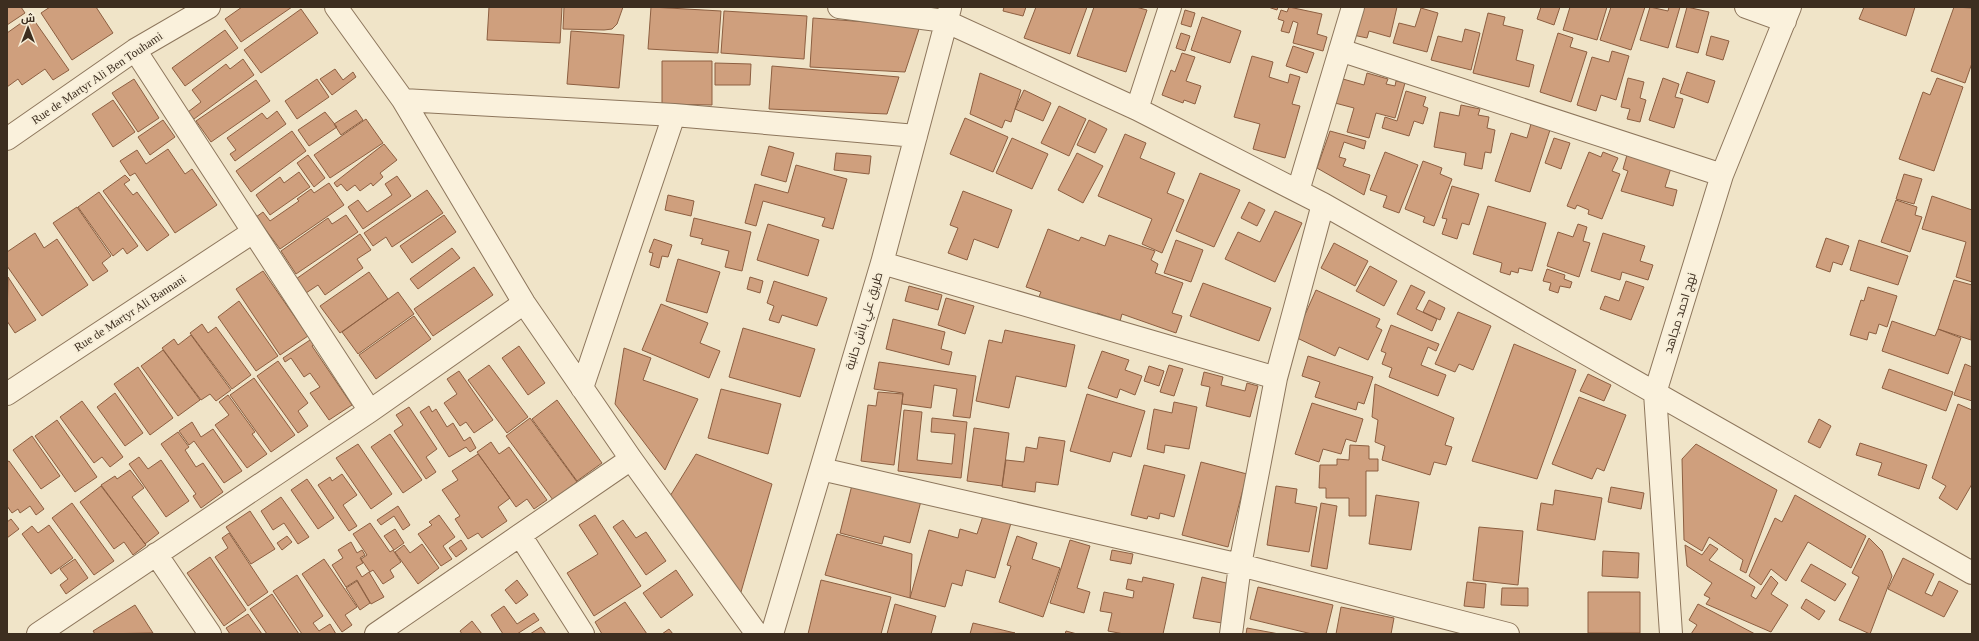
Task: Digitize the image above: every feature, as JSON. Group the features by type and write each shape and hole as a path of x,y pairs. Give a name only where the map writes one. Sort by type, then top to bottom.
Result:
{"street":[{"name":"Rue de Martyr Ali Ben Touhami","path":"7,139 135,50 209,7"},
{"path":"336,7 403,100 524,303 631,459 757,634"},
{"path":"838,7 948,14 1323,204 1972,573"},
{"path":"1137,109 1170,7"},
{"path":"1298,191 1353,7"},
{"path":"1746,7 1788,14"},
{"name":"طريق علي باش حانبة","path":"772,634 882,262 948,14"},
{"name":"نهج احمد مجاهد","path":"1671,634 1655,393 1722,176 1788,14"},
{"path":"135,50 370,411"},
{"path":"1340,50 1722,176"},
{"path":"403,100 674,115 916,136"},
{"path":"582,388 674,115"},
{"path":"1231,634 1240,565 1276,378 1323,204"},
{"name":"Rue de Martyr Ali Bannani","path":"7,394 254,232"},
{"path":"882,262 1276,378"},
{"path":"38,634 370,411 524,303"},
{"path":"386,631 520,535 631,459"},
{"path":"821,469 1240,565 1508,634"},
{"path":"520,535 583,634"},
{"path":"156,554 210,634"}],"building":[{"path":"7,7 21,7 25,13 7,25"},
{"path":"50,7 96,7 113,33 72,60 41,13"},
{"path":"242,7 292,7 241,42 225,19"},
{"path":"489,7 562,7 560,43 487,40"},
{"path":"564,7 623,7 617,24 612,29 604,30 563,29"},
{"path":"651,7 721,11 718,53 648,49"},
{"path":"1004,7 1026,7 1023,16 1003,11"},
{"path":"1036,7 1087,7 1070,54 1024,38"},
{"path":"1094,7 1136,7 1147,10 1126,72 1077,56"},
{"path":"1268,7 1278,7 1277,10"},
{"path":"1289,7 1322,14 1317,34 1327,37 1323,51 1293,43 1298,23 1293,21 1289,33 1281,31 1284,21 1278,19 1281,10 1287,12"},
{"path":"1360,7 1397,7 1390,37 1369,31 1367,38 1353,35"},
{"path":"1541,7 1560,7 1554,25 1537,19"},
{"path":"1570,7 1607,7 1597,40 1563,30"},
{"path":"1611,7 1645,7 1631,50 1600,40"},
{"path":"1650,7 1668,11 1669,7 1680,7 1668,48 1640,40"},
{"path":"1687,7 1709,12 1698,53 1676,47"},
{"path":"1864,7 1915,7 1906,36 1859,19"},
{"path":"1954,7 1972,8 1972,63 1965,83 1931,71"},
{"path":"1421,8 1438,13 1427,52 1393,43 1399,23 1415,27"},
{"path":"301,9 318,33 261,73 244,50"},
{"path":"1185,10 1195,13 1191,27 1181,24"},
{"path":"724,11 807,16 804,59 721,53"},
{"path":"1488,13 1505,17 1503,25 1523,30 1516,60 1534,65 1529,87 1473,73"},
{"path":"31,16 69,70 53,80 45,69 22,85 18,79 7,87 7,33"},
{"path":"1202,17 1241,31 1230,63 1191,50"},
{"path":"813,18 920,26 905,72 810,67"},
{"path":"1465,29 1480,33 1471,70 1431,60 1438,36 1462,42"},
{"path":"225,30 238,48 185,86 172,68"},
{"path":"571,31 624,35 619,88 567,84"},
{"path":"1181,33 1190,36 1185,51 1176,48"},
{"path":"1558,33 1573,38 1570,47 1587,52 1571,102 1540,92"},
{"path":"1711,36 1729,41 1723,60 1706,55"},
{"path":"1293,46 1314,53 1307,73 1286,66"},
{"path":"1612,51 1629,56 1616,100 1601,95 1596,111 1577,105 1592,57 1609,62"},
{"path":"1182,53 1195,57 1186,81 1201,86 1195,104 1184,100 1183,103 1162,95 1171,70 1175,72"},
{"path":"1252,56 1273,62 1269,77 1288,83 1290,74 1300,77 1292,104 1300,106 1285,158 1253,149 1260,124 1234,117"},
{"path":"243,59 254,75 194,119 188,112 201,102 192,90 226,64 230,69"},
{"path":"662,61 712,61 712,105 662,104"},
{"path":"715,63 751,64 750,85 715,85"},
{"path":"772,66 899,77 887,114 769,109"},
{"path":"335,69 343,80 353,72 356,77 332,95 320,79"},
{"path":"1687,72 1715,81 1708,103 1680,93"},
{"path":"980,73 1021,90 1011,122 1005,120 1002,128 970,114"},
{"path":"1367,73 1388,79 1386,84 1395,86 1396,81 1405,83 1395,118 1376,113 1369,138 1347,132 1354,108 1335,103 1343,79 1364,85"},
{"path":"1628,78 1644,82 1640,98 1646,100 1640,122 1627,119 1630,109 1621,107"},
{"path":"1663,78 1679,84 1675,97 1683,99 1674,128 1649,120"},
{"path":"1937,78 1963,87 1934,171 1899,159 1923,92 1930,95"},
{"path":"134,79 159,118 138,132 112,93"},
{"path":"317,79 329,97 297,119 285,101"},
{"path":"256,80 270,101 211,142 196,121"},
{"path":"1024,90 1051,103 1043,121 1015,109"},
{"path":"1406,91 1426,97 1423,106 1428,108 1423,124 1414,121 1409,136 1382,128 1385,117 1397,121"},
{"path":"113,100 135,132 113,147 92,114"},
{"path":"1461,105 1480,109 1478,115 1489,117 1487,128 1495,130 1491,153 1485,152 1482,169 1464,165 1466,153 1434,147 1440,112 1459,116"},
{"path":"1059,106 1086,119 1069,156 1041,143"},
{"path":"356,110 363,120 341,135 334,124"},
{"path":"277,111 286,124 235,161 230,154 236,150 227,138 262,113 267,119"},
{"path":"325,112 337,127 309,146 298,130"},
{"path":"965,118 1008,137 993,172 950,154"},
{"path":"366,119 383,143 330,178 314,155"},
{"path":"163,120 175,137 150,155 138,137"},
{"path":"1089,120 1107,129 1095,153 1077,145"},
{"path":"1531,124 1550,130 1530,192 1495,181 1511,133 1527,138"},
{"path":"292,131 306,151 251,192 236,171"},
{"path":"1330,131 1366,141 1364,149 1344,142 1339,157 1346,159 1343,166 1370,175 1364,195 1317,168"},
{"path":"1125,134 1146,143 1140,158 1175,173 1167,193 1184,200 1162,253 1142,244 1152,219 1098,196"},
{"path":"1012,138 1048,154 1032,189 996,173"},
{"path":"1554,138 1570,143 1561,169 1545,163"},
{"path":"384,144 397,160 380,173 383,177 373,186 371,183 360,191 355,185 347,191 341,184 337,187 334,183"},
{"path":"769,146 794,153 786,182 761,175"},
{"path":"168,149 185,174 192,169 217,205 175,233 135,173 130,176 120,161 137,150 146,164"},
{"path":"1385,152 1418,165 1399,213 1383,207 1387,196 1370,190"},
{"path":"1589,152 1601,157 1603,152 1618,158 1612,171 1620,174 1602,219 1588,214 1589,210 1577,205 1575,209 1567,206"},
{"path":"836,153 871,156 869,174 834,170"},
{"path":"1077,153 1103,166 1083,203 1058,190"},
{"path":"308,155 325,178 314,187 297,163"},
{"path":"1627,155 1671,168 1665,187 1677,190 1673,206 1621,191 1628,171 1623,169"},
{"path":"1423,161 1442,168 1440,174 1452,179 1434,226 1423,222 1425,217 1405,209"},
{"path":"796,165 847,179 833,229 822,226 825,218 763,201 756,226 745,223 755,184 788,193"},
{"path":"299,172 310,187 270,215 256,195 280,177 284,183"},
{"path":"1200,173 1240,190 1214,247 1176,231"},
{"path":"1904,174 1922,179 1914,204 1896,199"},
{"path":"125,175 130,180 124,184 133,195 137,192 169,235 147,251 103,191"},
{"path":"397,176 411,196 363,229 348,207 358,200 367,212 392,195 385,184"},
{"path":"329,183 344,205 280,249 256,217 263,212 270,221 299,201 297,199 311,189 314,193"},
{"path":"1452,186 1479,194 1469,225 1462,223 1457,239 1442,234 1447,219 1442,218"},
{"path":"427,190 443,213 392,247 386,237 373,246 364,233"},
{"path":"963,191 1012,210 998,248 974,239 967,260 948,253 958,228 950,225"},
{"path":"99,192 138,246 127,254 123,248 113,256 78,207"},
{"path":"668,195 694,201 691,216 665,210"},
{"path":"1932,196 1972,210 1972,282 1956,277 1966,242 1922,229"},
{"path":"1896,200 1917,207 1915,215 1922,217 1910,252 1881,242"},
{"path":"1249,202 1265,210 1257,226 1241,218"},
{"path":"1488,206 1546,223 1532,271 1519,268 1518,273 1511,271 1510,275 1500,272 1502,263 1473,254"},
{"path":"77,207 111,256 102,263 108,271 93,281 53,223"},
{"path":"1275,211 1302,223 1275,282 1225,259 1238,232 1260,242"},
{"path":"346,215 358,232 296,274 281,251 328,218 332,224"},
{"path":"444,215 456,232 412,263 400,246"},
{"path":"694,218 751,232 742,271 725,267 729,251 701,244 703,239 690,236"},
{"path":"768,224 819,240 808,276 757,260"},
{"path":"1578,224 1587,227 1583,241 1590,243 1579,277 1547,266 1558,232 1573,237"},
{"path":"1048,229 1079,241 1081,237 1105,246 1109,235 1155,251 1151,260 1158,264 1155,273 1183,283 1172,313 1182,316 1176,333 1122,314 1120,321 1097,313 1093,322 1038,299 1041,292 1026,287"},
{"path":"35,233 44,248 57,239 88,285 42,316 7,266 7,252"},
{"path":"1603,233 1645,246 1640,261 1653,265 1648,280 1622,272 1620,280 1591,271"},
{"path":"360,234 371,250 357,259 363,268 325,295 318,285 306,293 296,279"},
{"path":"1826,238 1849,246 1842,265 1833,262 1830,272 1816,267"},
{"path":"654,239 672,245 668,257 662,256 659,268 650,265 653,253 649,252"},
{"path":"1176,240 1203,250 1191,282 1164,273"},
{"path":"1859,240 1908,256 1898,285 1850,270"},
{"path":"1334,243 1368,261 1355,286 1321,268"},
{"path":"452,248 460,258 418,289 410,279"},
{"path":"678,259 720,272 707,313 666,301"},
{"path":"1370,266 1397,281 1384,306 1356,291"},
{"path":"474,267 493,295 433,336 414,309"},
{"path":"1547,269 1565,275 1564,279 1572,282 1570,288 1560,286 1558,293 1549,290 1551,283 1543,281"},
{"path":"263,271 308,336 280,355 236,289"},
{"path":"369,272 388,299 340,333 320,306"},
{"path":"8,277 36,320 15,333 7,321"},
{"path":"750,277 763,281 760,293 747,289"},
{"path":"1954,280 1972,285 1971,340 1938,329"},
{"path":"774,281 827,298 817,326 782,315 779,323 769,320 774,306 767,303"},
{"path":"1626,281 1644,287 1631,320 1600,309 1605,296 1619,301"},
{"path":"1203,283 1271,308 1259,341 1190,316"},
{"path":"1411,285 1425,292 1416,309 1437,319 1432,331 1397,314"},
{"path":"909,286 942,295 938,310 905,301"},
{"path":"1868,287 1897,296 1887,327 1879,324 1876,334 1869,332 1867,340 1850,335 1861,300 1864,301"},
{"path":"1316,290 1380,319 1376,327 1382,330 1368,360 1339,347 1335,356 1295,337"},
{"path":"398,292 414,314 358,354 342,332"},
{"path":"946,298 974,306 965,334 938,325"},
{"path":"1429,300 1445,308 1440,320 1423,312"},
{"path":"239,301 278,356 256,371 218,317"},
{"path":"661,304 708,323 700,343 720,351 709,378 642,350"},
{"path":"1458,312 1491,326 1473,370 1459,364 1455,372 1435,364"},
{"path":"414,316 431,339 376,379 359,355"},
{"path":"893,319 945,332 941,349 952,352 949,365 886,349"},
{"path":"1892,321 1935,336 1938,329 1961,338 1948,374 1882,351"},
{"path":"202,324 208,333 216,327 251,375 232,389 190,333"},
{"path":"1391,325 1439,344 1436,351 1428,347 1421,365 1446,375 1438,396 1389,377 1392,368 1382,364 1386,353 1381,351"},
{"path":"743,328 815,349 800,397 729,377"},
{"path":"1005,330 1075,345 1066,387 1016,376 1009,408 976,401 989,340 1002,343"},
{"path":"191,335 231,390 216,401 210,394 201,400 162,348 174,339 178,345"},
{"path":"313,338 316,343 312,346 352,405 329,420 310,393 320,387 310,373 304,377 291,358 285,362 283,358"},
{"path":"1514,344 1576,370 1537,479 1472,461"},
{"path":"519,346 545,383 528,395 502,358"},
{"path":"624,348 651,358 643,380 698,399 665,470 615,404"},
{"path":"163,350 200,400 178,416 141,366"},
{"path":"1102,351 1129,360 1125,370 1142,376 1135,395 1120,389 1117,398 1088,388"},
{"path":"1308,356 1373,377 1364,404 1358,402 1356,410 1315,397 1320,382 1302,376"},
{"path":"278,361 308,403 298,411 308,426 298,433 257,376"},
{"path":"879,362 976,376 970,418 953,416 957,389 934,385 931,408 902,404 903,393 874,389"},
{"path":"1965,364 1972,367 1972,401 1954,395"},
{"path":"489,365 528,417 507,433 468,380"},
{"path":"1169,365 1183,369 1174,396 1160,392"},
{"path":"1149,366 1164,371 1159,386 1144,381"},
{"path":"138,367 173,418 150,435 114,384"},
{"path":"1889,369 1953,392 1946,411 1882,388"},
{"path":"459,371 493,420 474,433 466,422 460,426 444,403 457,394 447,379"},
{"path":"1204,372 1223,377 1221,385 1245,391 1247,383 1258,386 1250,417 1206,406 1210,387 1201,385"},
{"path":"1588,374 1611,385 1604,401 1580,391"},
{"path":"254,378 295,435 271,452 230,395"},
{"path":"1375,384 1454,418 1445,445 1452,447 1446,465 1434,462 1430,475 1382,460 1385,446 1375,442 1378,420 1372,417"},
{"path":"721,389 781,404 768,454 708,438"},
{"path":"878,392 903,394 894,465 861,461 868,405 876,406"},
{"path":"115,393 143,433 125,446 97,407"},
{"path":"1087,394 1145,411 1131,457 1113,452 1110,462 1070,451"},
{"path":"228,395 255,432 252,434 267,454 247,468 215,425 229,415 219,402"},
{"path":"1579,397 1626,415 1604,471 1597,468 1592,479 1552,464"},
{"path":"557,400 602,463 577,481 532,419"},
{"path":"82,401 123,457 110,467 102,457 94,463 60,417"},
{"path":"1174,402 1197,407 1189,449 1165,445 1164,453 1147,449 1154,409 1172,413"},
{"path":"1312,403 1363,419 1356,442 1346,439 1341,454 1323,449 1319,462 1295,454"},
{"path":"1958,404 1972,410 1972,484 1957,510 1939,498 1946,486 1932,478"},
{"path":"429,406 432,412 436,409 447,427 453,423 464,441 470,437 476,448 470,452 466,447 449,457 420,412"},
{"path":"409,407 437,449 426,457 436,472 426,479 394,431 403,425 396,415"},
{"path":"904,410 922,412 917,460 952,464 955,434 931,432 932,418 967,422 961,478 898,471"},
{"path":"530,418 577,482 553,500 506,436"},
{"path":"1819,419 1831,426 1820,448 1808,442"},
{"path":"57,420 97,477 75,492 35,436"},
{"path":"192,422 201,437 213,429 242,471 224,483 194,441 189,445 179,431"},
{"path":"974,428 1009,433 1002,486 967,481"},
{"path":"178,432 189,447 185,450 196,467 203,463 223,492 201,508 193,496 196,494 161,444"},
{"path":"390,434 422,480 403,493 371,447"},
{"path":"32,436 60,476 41,489 13,450"},
{"path":"1039,437 1065,441 1058,485 1036,482 1035,492 1002,487 1006,460 1024,462 1026,447 1037,449"},
{"path":"491,442 499,454 509,447 547,500 534,509 527,499 516,507 477,452"},
{"path":"1860,443 1927,465 1919,489 1878,475 1882,463 1856,455"},
{"path":"358,444 392,494 371,509 336,458"},
{"path":"1696,444 1777,490 1746,573 1740,570 1743,560 1709,537 1702,551 1684,540 1682,459"},
{"path":"1350,445 1369,446 1369,459 1378,459 1378,471 1366,471 1366,516 1349,516 1349,498 1326,498 1326,488 1319,488 1320,465 1337,465 1337,459 1349,460"},
{"path":"478,454 510,498 498,507 507,521 482,538 478,533 468,539 455,519 460,516 442,490 458,480 452,471"},
{"path":"696,454 772,484 741,592 728,591 667,501"},
{"path":"139,457 148,469 161,460 189,501 166,517 129,464"},
{"path":"9,461 44,509 36,515 30,506 20,513 18,509 12,513 7,506 7,462"},
{"path":"1201,462 1247,474 1228,547 1182,535"},
{"path":"1144,465 1185,475 1174,517 1160,513 1159,519 1148,516 1147,519 1131,515"},
{"path":"130,470 144,488 132,497 159,533 145,544 101,485 115,476 117,479"},
{"path":"342,474 357,495 343,505 357,526 349,531 318,485 330,477 332,481"},
{"path":"307,479 334,518 318,529 291,490"},
{"path":"853,481 921,501 910,543 884,536 882,544 840,533"},
{"path":"101,486 146,545 133,555 124,542 114,549 80,502"},
{"path":"1276,486 1297,489 1295,503 1317,507 1309,552 1267,545"},
{"path":"1611,487 1644,493 1641,509 1608,502"},
{"path":"1555,490 1602,498 1595,540 1537,530 1541,503 1553,505"},
{"path":"1376,495 1419,502 1411,550 1369,544"},
{"path":"1795,495 1866,536 1851,568 1808,542 1786,581 1771,569 1761,585 1749,576 1775,518 1782,522"},
{"path":"281,497 309,537 298,544 284,523 273,530 261,511"},
{"path":"72,503 114,561 94,575 52,518"},
{"path":"1321,503 1337,506 1327,569 1311,566"},
{"path":"398,506 410,525 403,530 394,516 381,525 377,520"},
{"path":"250,511 275,549 251,564 226,527"},
{"path":"439,515 455,537 443,546 452,559 441,566 418,534 432,525 429,522"},
{"path":"595,515 641,586 594,616 567,573 598,554 579,525"},
{"path":"983,516 1011,523 995,578 966,570 962,586 952,583 945,607 910,598 929,530 958,538 960,529 977,534"},
{"path":"11,519 19,529 7,538 7,522"},
{"path":"623,520 636,538 646,532 666,561 646,575 613,527"},
{"path":"370,523 390,552 393,550 401,562 390,570 394,577 383,584 373,570 370,572 361,559 367,555 353,534"},
{"path":"49,525 73,558 51,574 22,534 32,526 38,533"},
{"path":"1479,527 1523,531 1518,585 1473,580"},
{"path":"395,529 404,543 394,550 384,536"},
{"path":"229,533 268,592 248,606 215,557 228,548 222,538"},
{"path":"837,534 912,554 910,598 825,575"},
{"path":"287,536 292,542 282,550 277,543"},
{"path":"1017,536 1037,543 1032,559 1060,568 1043,617 999,602 1011,566 1007,565"},
{"path":"1869,538 1882,551 1892,576 1870,634 1839,620 1859,577 1852,573"},
{"path":"461,540 467,549 456,557 449,548"},
{"path":"1070,540 1090,546 1077,588 1090,592 1084,613 1050,603"},
{"path":"351,542 357,553 362,550 365,555 360,558 363,563 356,567 362,577 369,572 384,597 371,604 357,580 346,587 332,565 343,558 338,550"},
{"path":"422,544 439,568 418,584 395,552 404,545 410,553"},
{"path":"1710,544 1718,549 1709,560 1755,587 1751,596 1756,599 1771,576 1778,583 1771,594 1788,605 1771,632 1706,604 1710,598 1704,595 1712,583 1687,566 1685,545 1702,555"},
{"path":"1112,550 1133,554 1131,564 1110,560"},
{"path":"1603,551 1639,553 1638,578 1602,576"},
{"path":"210,557 246,610 224,626 187,573"},
{"path":"1903,558 1934,574 1925,593 1932,596 1939,581 1958,591 1944,617 1888,589"},
{"path":"75,559 88,578 66,594 60,585 68,579 60,569"},
{"path":"324,559 357,607 345,615 352,625 342,632 302,574"},
{"path":"1811,564 1846,584 1835,601 1801,581"},
{"path":"676,570 693,595 661,618 643,593"},
{"path":"297,575 323,616 313,623 319,631 330,624 336,634 302,634 273,591"},
{"path":"1143,577 1174,584 1163,634 1124,634 1108,631 1112,613 1100,611 1104,592 1133,598 1134,591 1126,589 1128,579 1142,582"},
{"path":"1202,577 1230,584 1222,623 1193,618"},
{"path":"517,580 528,595 516,604 505,590"},
{"path":"821,580 891,597 881,634 808,634"},
{"path":"357,581 370,603 360,610 346,588"},
{"path":"1467,582 1486,584 1484,608 1464,606"},
{"path":"1258,587 1333,605 1326,634 1312,634 1250,619"},
{"path":"1502,588 1528,588 1528,606 1501,605"},
{"path":"1588,592 1640,592 1640,633 1588,633"},
{"path":"272,594 299,634 267,634 250,609"},
{"path":"1806,599 1825,611 1819,620 1801,608"},
{"path":"625,602 647,634 602,634 595,622"},
{"path":"895,604 936,616 931,634 887,634"},
{"path":"1698,604 1755,634 1691,634 1697,625 1689,620"},
{"path":"135,605 153,633 95,634 93,631"},
{"path":"504,606 517,624 534,613 539,620 517,634 503,634 491,615"},
{"path":"1341,607 1394,618 1391,634 1336,634"},
{"path":"248,614 262,634 230,634 226,628"},
{"path":"472,621 482,634 462,634 460,631"},
{"path":"973,623 1015,633 970,634"},
{"path":"541,627 546,634 530,634"},
{"path":"1247,628 1279,634 1246,634"},
{"path":"669,629 673,634 662,634"},
{"path":"1066,631 1077,634 1065,634"}]}
